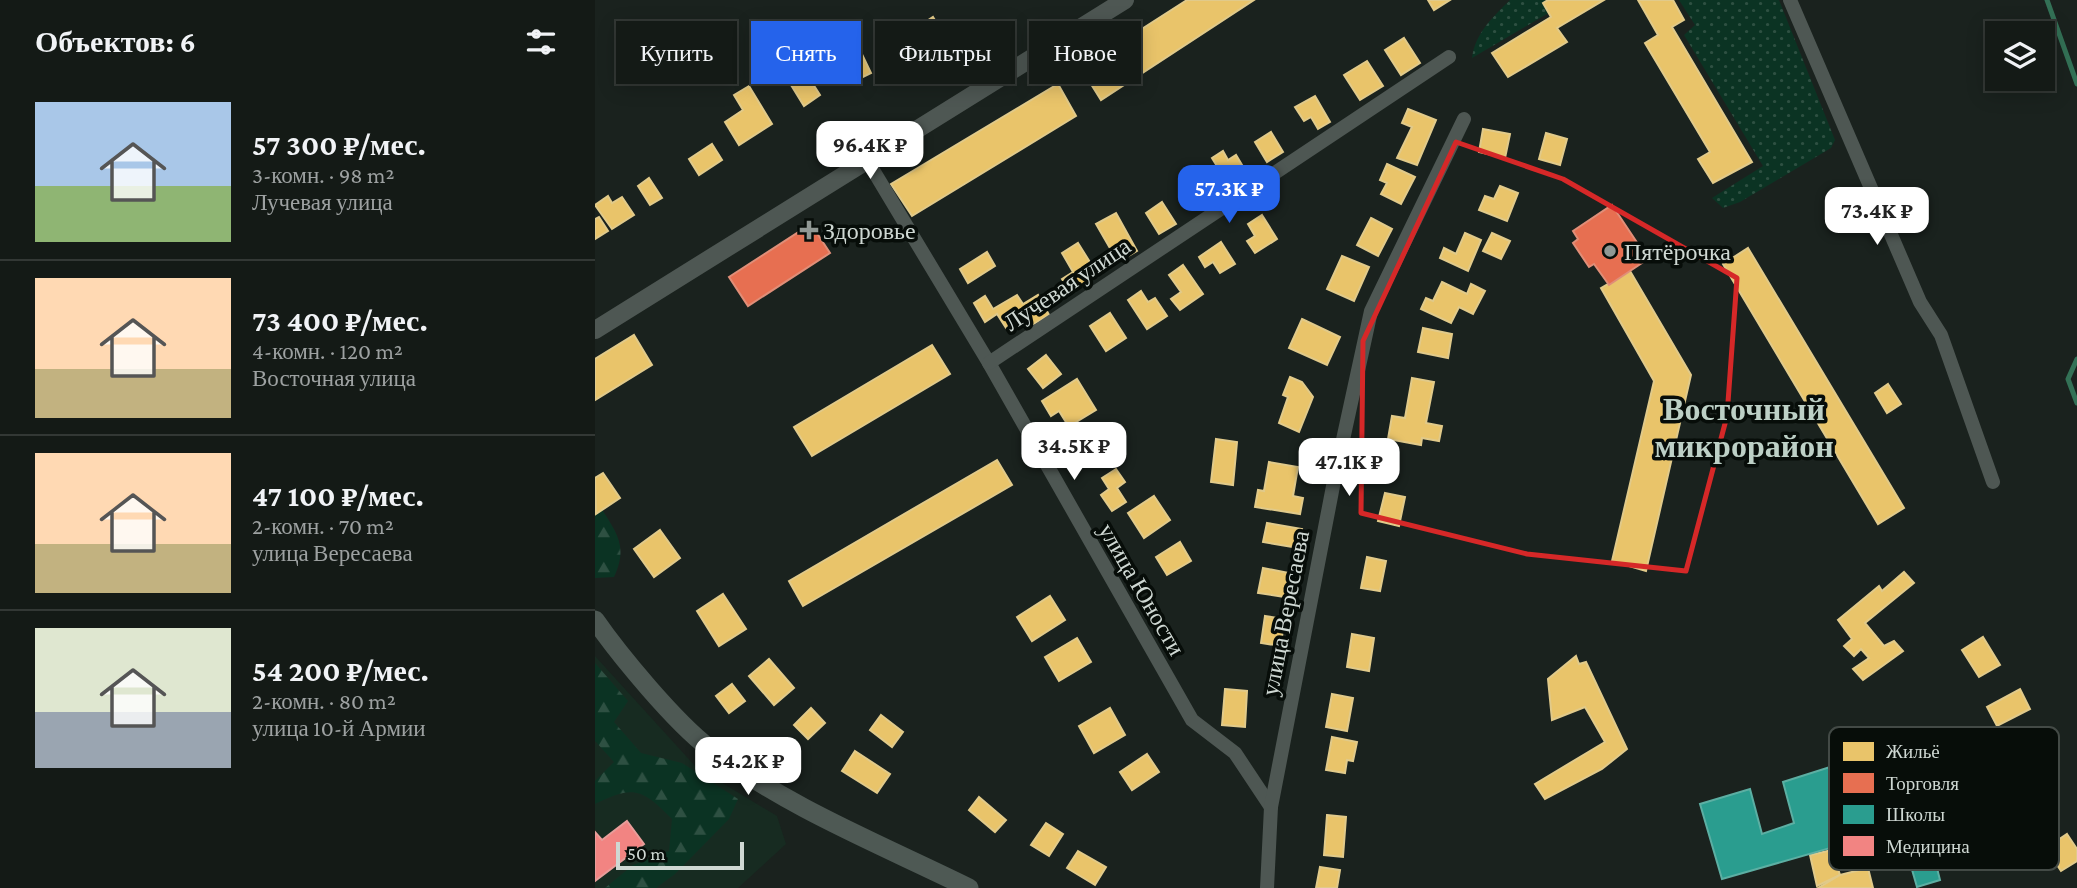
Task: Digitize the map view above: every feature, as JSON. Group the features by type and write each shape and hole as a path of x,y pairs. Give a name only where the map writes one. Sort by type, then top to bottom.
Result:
{"main road":[{"path":"595,620 659,696 715,752 832,821 969,888"}],"street":[{"path":"595,330 1125,0"},
{"path":"1790,0 1920,302 1941,334 1993,482"},
{"name":"Лучевая улица","path":"989,363 1449,57"},
{"name":"улица Вересаева","path":"1268,888 1271,807 1334,481 1371,311 1464,119"},
{"name":"улица Юности","path":"867,160 989,363 1192,720 1235,753 1271,807"}],"highlighted area":[{"path":"1456,142 1563,179 1737,278 1727,416 1686,571 1527,554 1361,513 1363,341"}],"shaded area":[{"path":"595,656 696,767 777,816 786,844 738,888 595,888"}],"green space":[{"path":"1510,0 1546,0 1552,11 1472,58 1481,33"},
{"path":"1679,0 1779,0 1835,140 1831,148 1740,202 1723,208 1712,198 1763,166 1684,35 1695,25"},
{"path":"595,497 613,526 620,544 619,564 614,577 595,578"},
{"path":"595,663 628,701 614,722 641,753 682,763 738,799 729,819 675,874 656,888 605,888 633,865 669,851 672,819 653,801 637,793 619,794 595,804 595,781 614,762 595,741"}],"building: Жильё":[{"path":"1187,0 1254,0 1141,74 1141,30"},
{"path":"1428,0 1450,0 1434,10"},
{"path":"1548,0 1604,0 1557,28 1567,42 1508,77 1492,53 1551,17 1543,3"},
{"path":"1638,0 1673,0 1684,20 1672,27 1752,162 1713,183 1698,159 1710,152 1645,43 1658,35"},
{"path":"1404,38 1420,63 1401,75 1385,50"},
{"path":"861,52 871,73 861,78"},
{"path":"1367,61 1383,86 1360,100 1344,75"},
{"path":"790,84 813,84 820,95 804,106"},
{"path":"1058,84 1076,116 912,216 891,184"},
{"path":"1091,84 1125,84 1101,100"},
{"path":"749,86 772,124 739,145 725,122 743,110 734,95"},
{"path":"1315,96 1330,122 1318,129 1311,117 1304,121 1295,107"},
{"path":"1408,109 1436,120 1417,165 1397,158 1412,127 1402,123"},
{"path":"1483,129 1510,134 1505,158 1479,152"},
{"path":"1271,132 1283,152 1267,162 1255,142"},
{"path":"1546,133 1567,139 1560,165 1539,159"},
{"path":"712,144 722,160 699,175 689,159"},
{"path":"1223,151 1228,160 1236,155 1248,175 1230,187 1212,158"},
{"path":"1387,164 1415,177 1401,204 1381,194 1387,183 1380,180"},
{"path":"1197,175 1213,199 1198,209 1182,184"},
{"path":"649,178 662,198 650,205 638,186"},
{"path":"1500,186 1518,193 1507,221 1479,210 1485,196 1494,199"},
{"path":"608,196 612,203 622,197 634,215 612,229 595,205"},
{"path":"1162,202 1176,224 1159,234 1146,213"},
{"path":"1116,213 1137,251 1118,262 1096,224"},
{"path":"1262,215 1277,239 1255,253 1247,241 1255,236 1248,224"},
{"path":"599,217 608,231 595,239 595,219"},
{"path":"1371,218 1392,229 1378,256 1357,245"},
{"path":"1465,233 1481,240 1468,271 1440,258 1444,248 1456,254"},
{"path":"1492,233 1510,241 1501,259 1483,251"},
{"path":"1221,242 1235,264 1220,273 1213,262 1205,267 1199,257"},
{"path":"1078,243 1098,275 1071,293 1062,279 1073,272 1062,253"},
{"path":"1748,248 1904,508 1878,524 1723,264"},
{"path":"987,252 995,266 968,283 960,269"},
{"path":"1342,256 1369,267 1354,301 1327,289"},
{"path":"1183,265 1203,294 1180,310 1171,299 1181,292 1169,275"},
{"path":"1630,271 1691,375 1646,571 1612,561 1654,381 1601,288"},
{"path":"1442,282 1467,294 1471,284 1485,291 1473,314 1459,307 1451,323 1421,309 1426,298 1433,301"},
{"path":"1141,291 1148,302 1155,298 1167,316 1147,329 1128,300"},
{"path":"1017,295 1023,304 1038,295 1049,315 1032,325 1026,316 1006,328 997,314 985,322 974,303 985,296 993,309"},
{"path":"1110,313 1126,338 1106,351 1090,326"},
{"path":"1302,319 1340,337 1327,365 1289,348"},
{"path":"1423,328 1452,334 1448,358 1418,352"},
{"path":"634,335 652,365 595,400 595,359"},
{"path":"932,345 950,374 812,456 794,427"},
{"path":"1046,355 1061,374 1043,388 1028,369"},
{"path":"1290,377 1302,382 1313,397 1299,432 1279,423 1288,397 1283,395"},
{"path":"1412,378 1434,382 1426,423 1442,426 1439,441 1422,438 1421,445 1388,439 1392,416 1405,418"},
{"path":"1077,379 1096,410 1073,424 1078,433 1066,441 1061,432 1069,427 1059,411 1051,416 1042,401"},
{"path":"1888,384 1901,404 1887,413 1875,393"},
{"path":"1104,427 1113,441 1087,457 1078,443"},
{"path":"1216,439 1237,442 1233,485 1211,482"},
{"path":"997,460 1012,485 803,606 789,581"},
{"path":"1269,462 1298,467 1293,496 1303,498 1300,514 1255,507 1258,490 1264,491"},
{"path":"1116,469 1125,482 1117,488 1126,502 1112,511 1101,495 1109,489 1102,478"},
{"path":"603,473 620,498 596,514 595,478"},
{"path":"1385,493 1405,497 1399,526 1378,521"},
{"path":"1154,496 1170,520 1144,538 1128,513"},
{"path":"1267,523 1302,529 1299,548 1263,542"},
{"path":"660,530 680,558 654,577 634,549"},
{"path":"1180,542 1191,561 1167,575 1156,557"},
{"path":"1367,557 1386,561 1380,591 1361,588"},
{"path":"1263,568 1289,573 1285,597 1258,593"},
{"path":"1904,572 1914,583 1865,623 1884,646 1894,641 1903,651 1863,680 1853,669 1869,658 1861,649 1854,656 1844,646 1852,639 1838,620 1879,586 1882,591"},
{"path":"723,594 746,629 719,646 697,611"},
{"path":"1050,596 1065,620 1032,641 1017,617"},
{"path":"1265,616 1284,619 1281,646 1261,643"},
{"path":"1352,634 1374,638 1369,671 1347,667"},
{"path":"1983,637 2000,665 1979,677 1962,650"},
{"path":"1077,638 1091,662 1059,681 1045,657"},
{"path":"1576,656 1579,664 1586,662 1627,749 1602,769 1545,799 1535,784 1605,742 1585,707 1552,720 1548,679"},
{"path":"769,659 794,688 774,705 749,676"},
{"path":"732,684 745,701 729,713 716,696"},
{"path":"1225,689 1247,691 1245,727 1222,725"},
{"path":"2020,689 2030,709 1997,726 1987,707"},
{"path":"1332,694 1353,698 1347,731 1326,727"},
{"path":"811,708 825,723 808,739 794,725"},
{"path":"1110,708 1125,735 1094,753 1079,726"},
{"path":"881,715 903,732 892,747 870,730"},
{"path":"1332,737 1357,742 1353,761 1347,760 1345,773 1326,770"},
{"path":"855,751 890,774 877,793 842,771"},
{"path":"1147,754 1159,772 1132,790 1120,772"},
{"path":"979,797 1006,820 995,832 969,810"},
{"path":"1327,815 1346,817 1343,857 1324,855"},
{"path":"1046,823 1063,834 1049,856 1031,845"},
{"path":"2067,834 2077,849 2077,861 2061,871 2059,868 2059,839"},
{"path":"1078,851 1106,867 1095,885 1067,868"},
{"path":"1829,851 1829,870 1838,870 1840,875 1817,886 1810,855"},
{"path":"1320,867 1340,870 1337,888 1316,888"},
{"path":"1868,870 1873,888 1818,888 1840,875"}],"building: Торговля":[{"name":"Пятёрочка","path":"1612,205 1648,259 1609,285 1594,264 1589,267 1573,243 1578,239 1573,231"},
{"path":"811,224 830,253 748,306 729,277"}],"building: Школы":[{"path":"1829,767 1829,848 1722,879 1700,804 1750,789 1762,834 1794,823 1783,782"},
{"path":"1912,870 1938,870 1940,880 1917,887"}],"building: Медицина":[{"path":"627,821 644,844 595,881 595,832 602,840"}],"waterway":[{"path":"2047,0 2077,84"},
{"path":"2077,359 2068,379 2077,403"}],"place":[{"name":"Здоровье","path":"809,230"},
{"name":"Пятёрочка","path":"1610,251"}],"district":[{"name":"Восточный микрорайон","path":"1744,428"}]}
